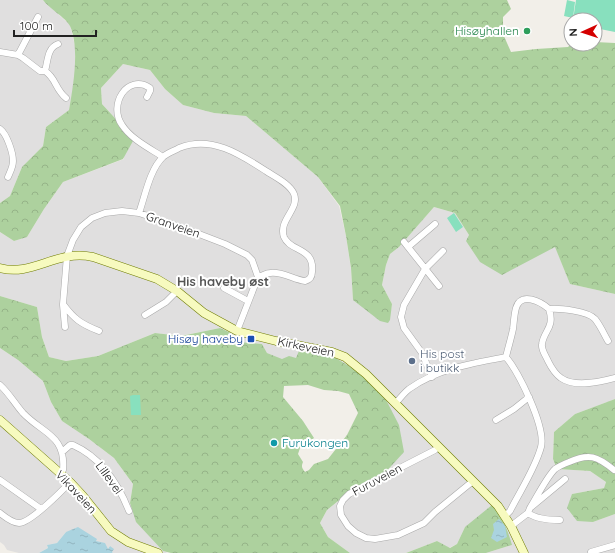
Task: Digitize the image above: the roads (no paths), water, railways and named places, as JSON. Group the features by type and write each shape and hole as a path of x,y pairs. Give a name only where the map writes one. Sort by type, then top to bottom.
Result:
{"main road":[{"name":"Kirkeveien","path":"0,268 22,270 67,256 84,255 93,257 157,279 177,291 204,313 237,331 276,341 318,348 338,354 356,365 396,403 490,498 505,516 524,553"},
{"name":"Vikaveien","path":"0,420 70,482 112,531 128,542 158,553"}],"street":[{"path":"18,55 38,17"},
{"path":"45,71 50,50 58,44"},
{"path":"0,52 18,55 40,71 45,71 53,78 59,92 66,98"},
{"path":"147,97 150,88 146,85 136,84 128,87 120,96 117,103 118,117 122,125 130,134 163,158"},
{"path":"0,129 5,133 13,159 13,167 8,177"},
{"path":"139,213 151,177 163,158 174,150 188,144 212,144 235,153 276,177 292,190 295,195 295,204 284,223 283,231 285,239 306,252 310,257 312,269 311,277 305,281 276,273 269,273 258,277 237,331"},
{"name":"Granveien","path":"67,256 73,240 82,227 92,218 105,213 139,213 225,244 247,255 252,260 258,277"},
{"path":"408,247 434,224"},
{"path":"404,242 438,286"},
{"path":"432,377 422,353 404,328 401,316 404,305 425,269 443,251"},
{"path":"65,327 63,304 67,256"},
{"path":"224,288 248,301"},
{"path":"145,315 166,302 177,291"},
{"path":"506,357 516,307 519,302 531,299 542,304 549,310 551,322 542,344 542,348 552,369 561,378 571,382 584,383 615,378"},
{"path":"63,304 71,315 85,326 99,331"},
{"path":"549,310 559,309 590,314 595,319 608,341"},
{"path":"396,403 407,390 432,377 464,366 506,357"},
{"path":"505,516 510,511 530,472 541,447 542,436 541,429 528,397 513,365 506,357"},
{"path":"0,384 24,413 55,439 62,452 63,470 60,473"},
{"path":"496,420 514,409 528,397"},
{"name":"Lillevei","path":"62,452 70,445 73,445 94,456 107,470 123,497 129,512"},
{"name":"Furuveien","path":"438,447 435,450 349,494 342,500 340,506 342,515 348,526 356,533 366,538 375,539 398,534 424,523 473,481"},
{"path":"529,510 551,474 559,466 574,459 588,456 599,459 614,470"},
{"path":"511,526 565,479"},
{"path":"0,480 41,509"},
{"path":"0,513 19,524 26,521 52,501 70,482"},
{"path":"529,510 538,517 560,520"},
{"path":"590,552 606,550 615,545"}],"water":[{"path":"499,519 505,526 507,537 497,542 491,538 494,530 493,524"},
{"path":"78,527 97,539 96,541 105,543 108,549 110,546 114,549 112,552 113,553 39,553 48,548 47,545 57,543 66,532"}],"place":[{"name":"Hisøyhallen","path":"527,31"},
{"name":"Hisøy haveby","path":"251,339"},
{"name":"His post i butikk","path":"412,361"},
{"name":"Furukongen","path":"274,443"}],"district":[{"name":"His haveby øst","path":"223,281"}]}
